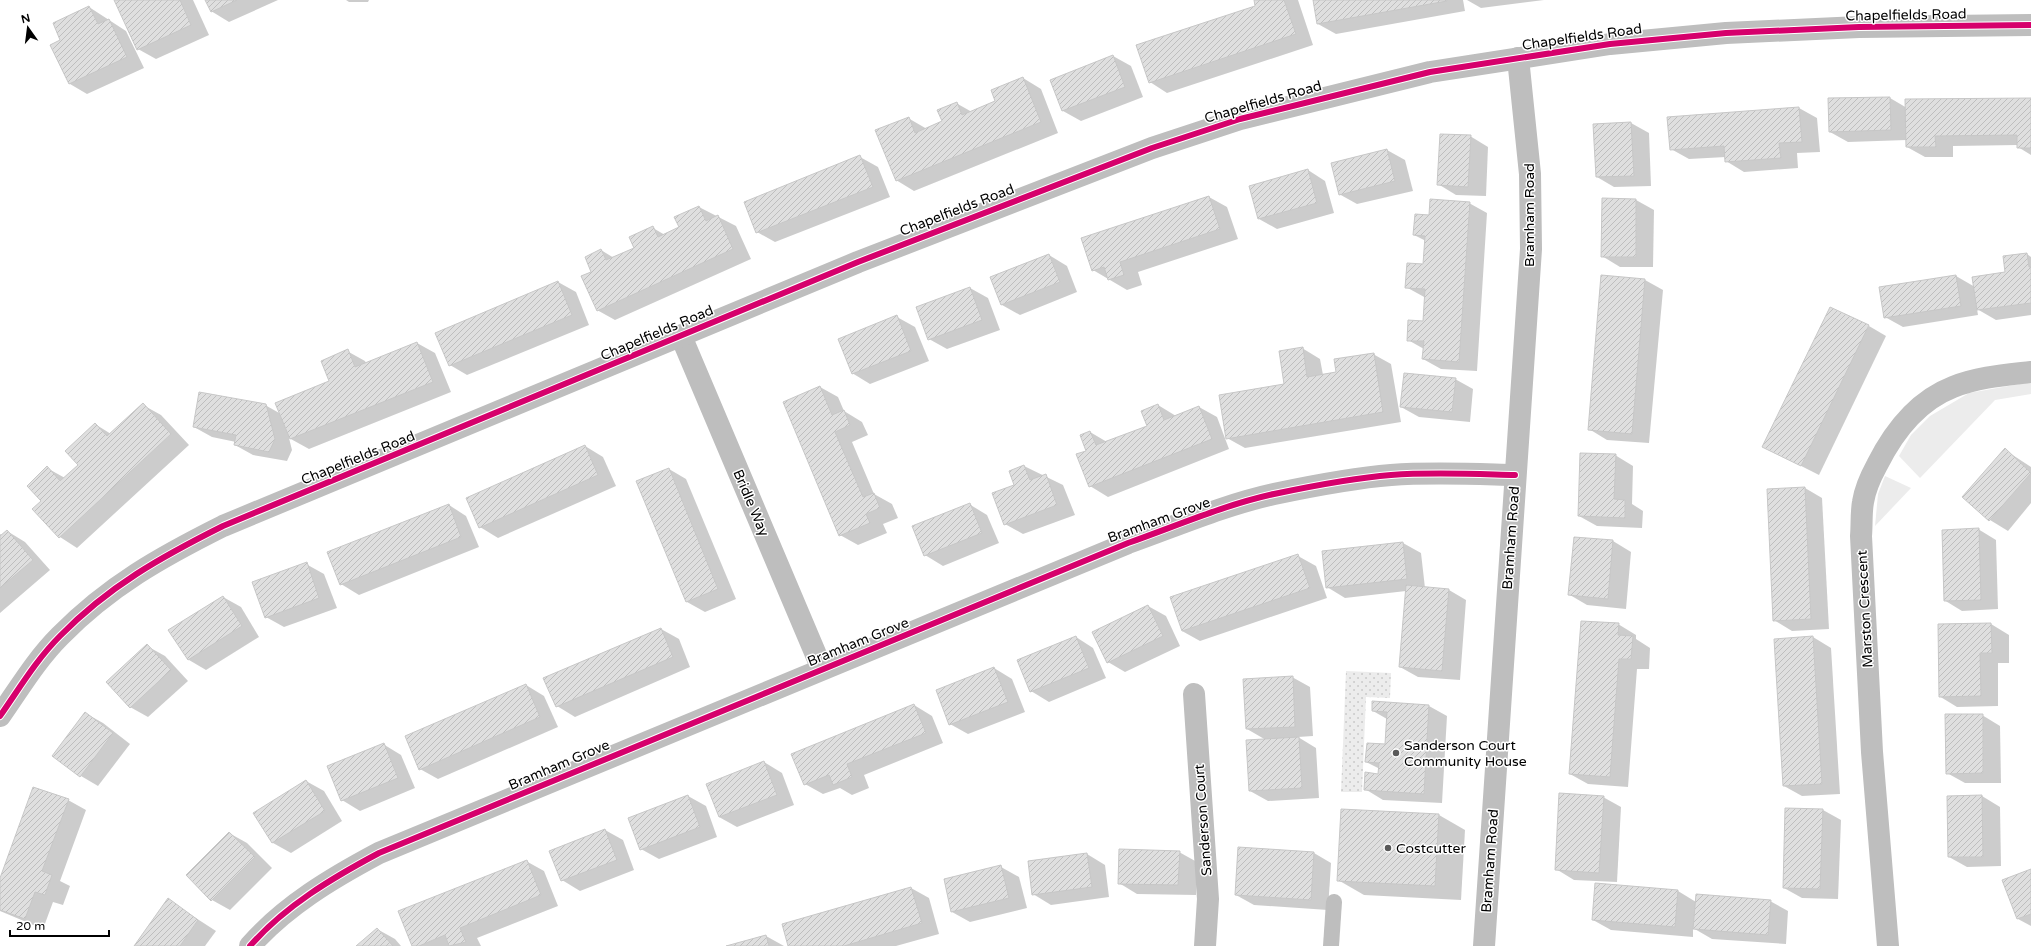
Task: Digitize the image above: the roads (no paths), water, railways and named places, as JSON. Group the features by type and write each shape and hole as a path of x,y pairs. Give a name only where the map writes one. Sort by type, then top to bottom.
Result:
{"street":[{"name":"Chapelfields Road","path":"0,716 31,670 59,637 92,606 127,579 168,553 223,526 858,262 1152,148 1240,119 1344,92 1430,72 1610,44 1726,32 1859,27 2031,25"},
{"name":"Bramham Road","path":"1484,946 1531,249 1528,144 1518,58"},
{"name":"Bridle Way","path":"680,336 822,669"},
{"name":"Marston Crescent","path":"1888,946 1872,752 1861,536 1863,501 1871,477 1886,447 1905,420 1927,400 1953,387 1979,378 2031,372"},
{"name":"Bramham Grove","path":"250,946 283,915 328,881 379,853 1128,543 1207,514 1273,495 1326,484 1390,475 1453,473 1515,475"},
{"name":"Sanderson Court","path":"1194,694 1208,899 1205,946"}],"lane":[{"path":"1331,946 1334,902"}],"place":[{"name":"Sanderson Court Community House","path":"1396,753"},
{"name":"Costcutter","path":"1388,848"}]}
